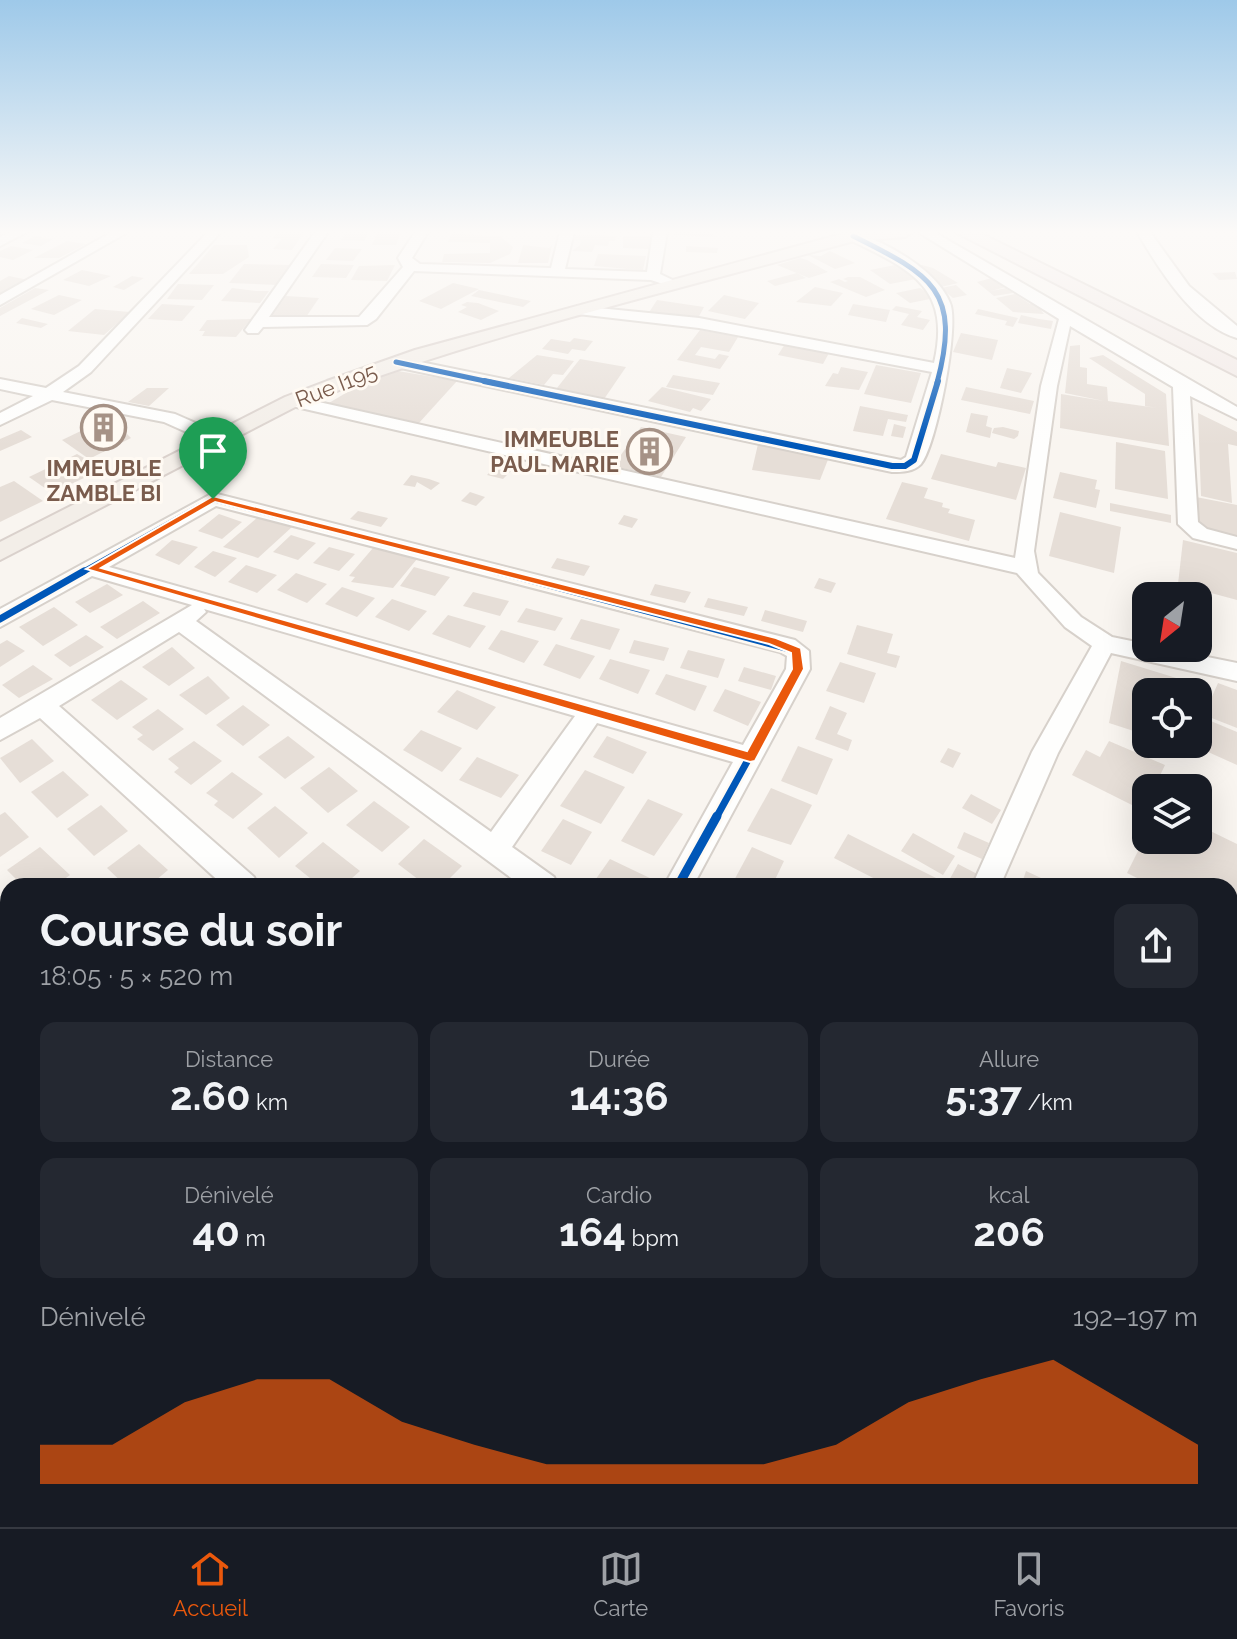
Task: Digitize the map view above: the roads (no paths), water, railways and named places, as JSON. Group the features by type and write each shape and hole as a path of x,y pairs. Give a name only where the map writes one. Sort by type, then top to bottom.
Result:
{"highway":[{"path":"1106,303 1237,369"},
{"path":"1150,303 1237,346"}],"main road":[{"name":"Rue I195","path":"0,552 298,387 401,349 571,303"},
{"name":"Rue I195","path":"0,533 210,435 292,401 396,362 596,303"}],"street":[{"path":"0,420 68,383 112,343 149,303"},
{"path":"272,303 256,326 362,322 381,303"},
{"path":"396,362 892,466 905,466 914,460 947,335 942,303"},
{"path":"1044,303 1181,385 1237,414"},
{"path":"1199,303 1237,333"},
{"path":"578,310 699,323 939,369"},
{"path":"1067,317 1049,386 1024,551 1028,575 1073,622 1105,644 1237,672"},
{"path":"0,384 46,396 169,418 210,435"},
{"path":"1181,385 1188,524 1200,534 1237,543"},
{"path":"292,401 1027,568"},
{"path":"0,619 213,499 772,641 797,651 800,659 682,878"},
{"path":"92,569 750,757"},
{"path":"0,730 209,603"},
{"path":"180,621 533,878"},
{"path":"990,878 1045,752 1105,644"},
{"path":"42,705 235,878"},
{"path":"494,850 591,712"}],"place":[{"name":"IMMEUBLE ZAMBLE BI","path":"104,427"},
{"name":"IMMEUBLE PAUL MARIE","path":"650,452"}]}
